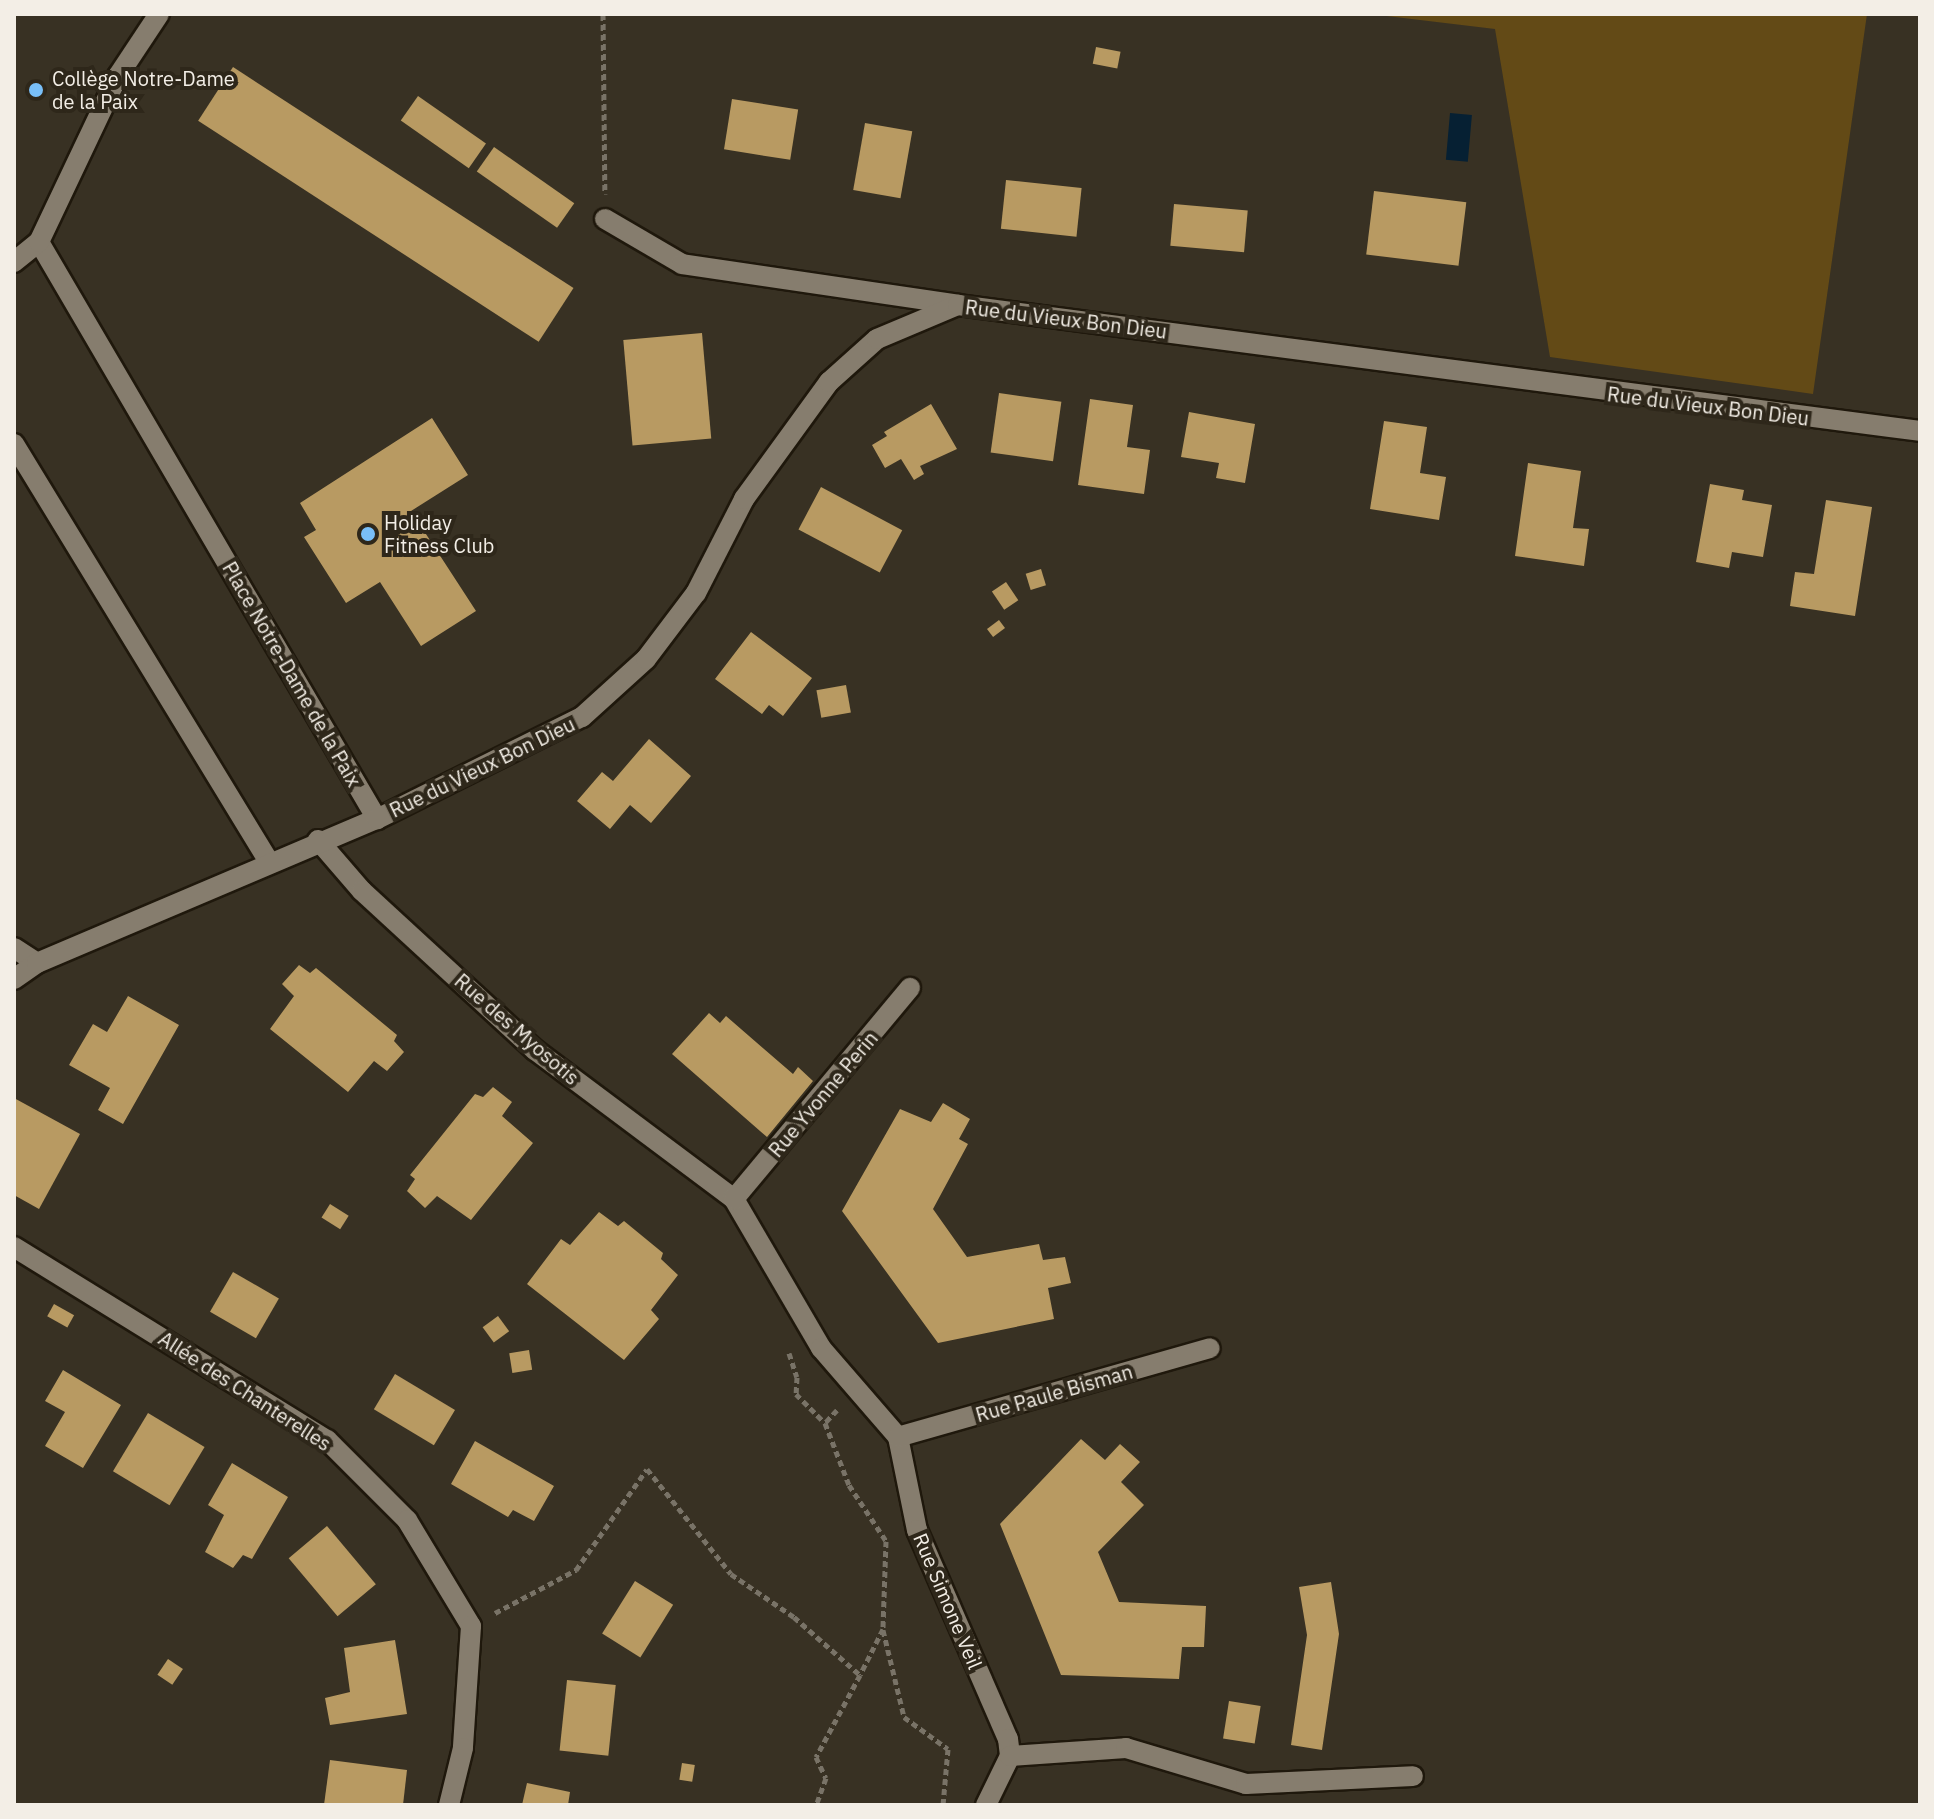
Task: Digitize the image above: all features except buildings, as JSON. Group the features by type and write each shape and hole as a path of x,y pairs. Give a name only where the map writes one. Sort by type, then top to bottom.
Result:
{"street":[{"path":"14,262 39,242 118,76 159,14"},
{"path":"605,219 682,264 958,305"},
{"name":"Place Notre-Dame de la Paix","path":"39,242 377,819"},
{"name":"Rue du Vieux Bon Dieu","path":"377,819 582,717 646,659 696,593 744,499 829,382 877,339 958,305 1920,431"},
{"path":"14,444 269,862"},
{"path":"14,979 37,963 318,840 377,819"},
{"name":"Rue des Myosotis","path":"318,840 362,891 535,1050 734,1199"},
{"path":"14,948 37,963"},
{"name":"Rue Yvonne Perin","path":"734,1199 910,988"},
{"path":"734,1199 773,1272 855,1393 898,1437"},
{"name":"Allée des Chanterelles","path":"14,1247 327,1440 407,1520 471,1626"},
{"name":"Rue Paule Bisman","path":"898,1437 1210,1348"},
{"name":"Rue Simone Veil","path":"898,1437 917,1530 1008,1739 1010,1756"},
{"path":"449,1805 463,1748 471,1626"},
{"path":"986,1805 1010,1756 1126,1748 1246,1784 1413,1776"}],"path":[{"path":"603,14 605,219"},
{"path":"855,1393 825,1423 849,1485 886,1541 883,1629 904,1717 948,1749 943,1805"},
{"path":"471,1626 576,1570 647,1469 731,1574 794,1617 860,1675"},
{"path":"816,1805 826,1778 816,1757 883,1629"}],"shaded area":[{"path":"1370,14 1867,14 1813,394 1550,357 1495,29"}],"water":[{"path":"1450,113 1472,115 1468,162 1446,160"}],"place":[{"name":"Collège Notre-Dame de la Paix","path":"36,90"},
{"name":"Holiday Fitness Club","path":"368,534"}]}
